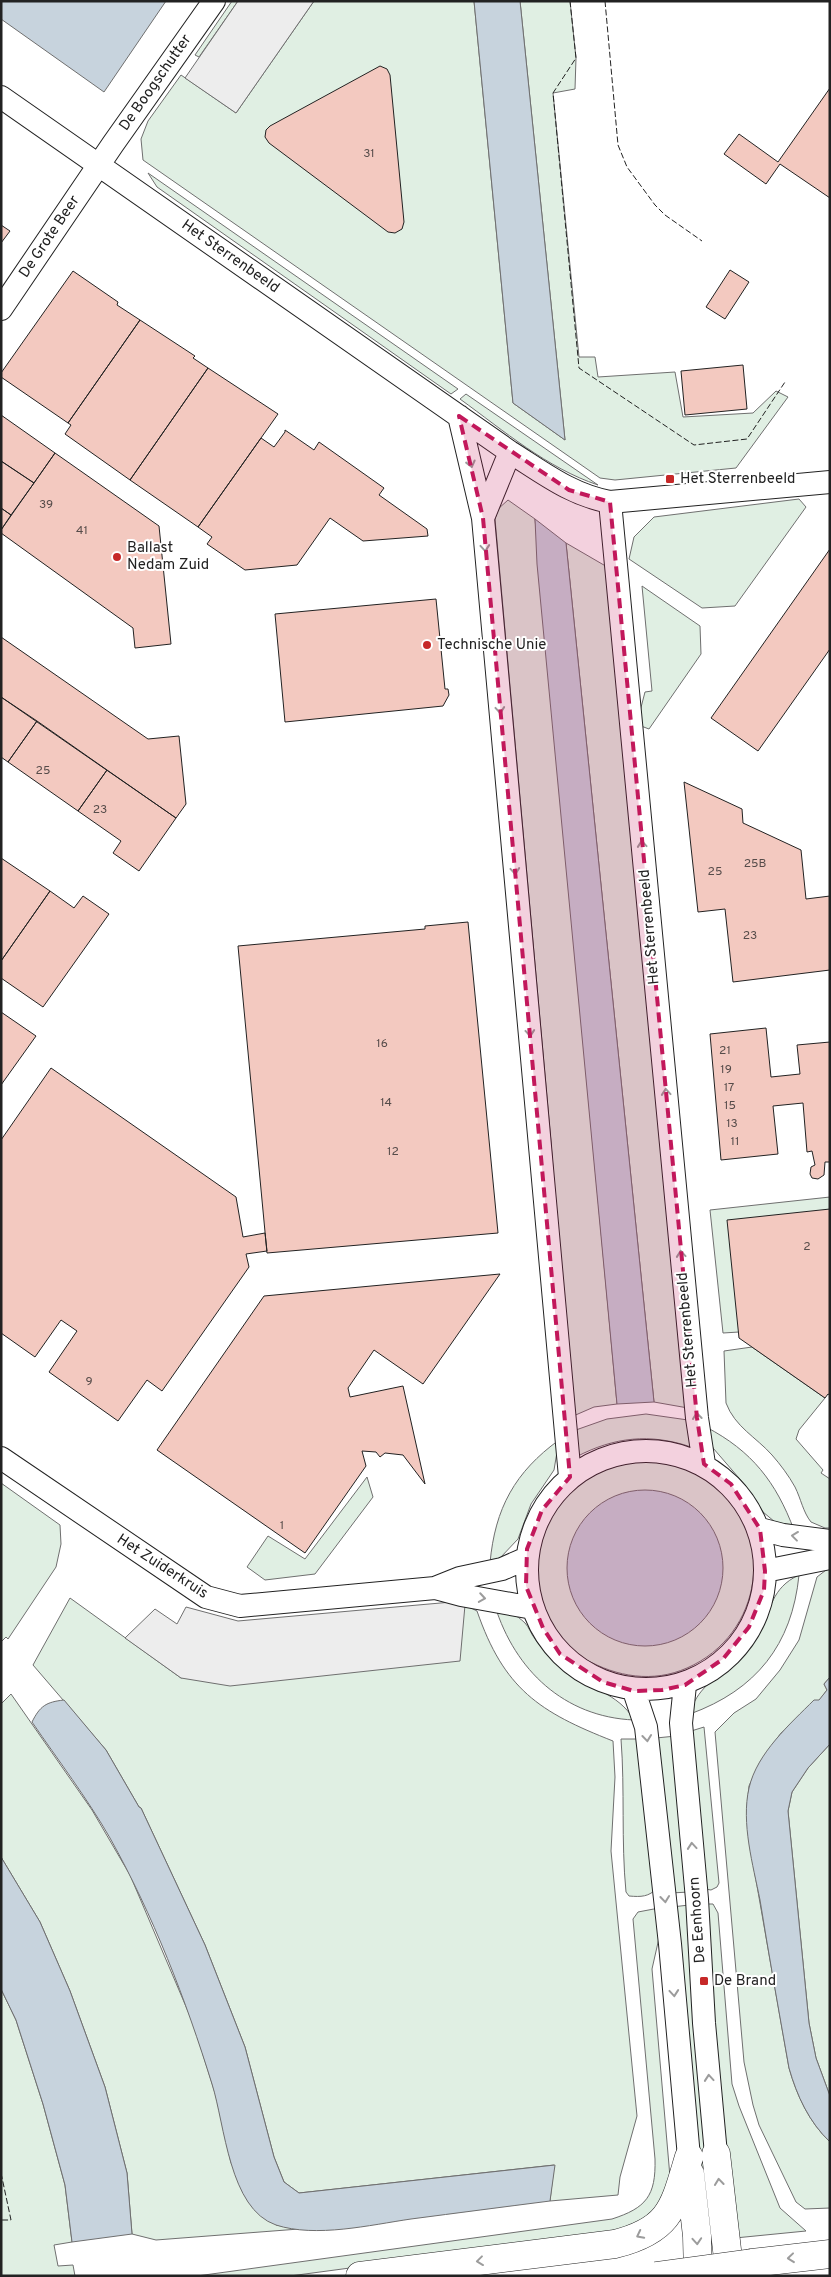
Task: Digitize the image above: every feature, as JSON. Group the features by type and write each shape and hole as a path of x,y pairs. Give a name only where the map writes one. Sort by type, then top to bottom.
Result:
{"highway":[{"path":"716,2154 741,2269"},
{"path":"360,2276 629,2240 652,2228 676,2203 689,2157"},
{"path":"689,2157 697,2236 698,2276"},
{"path":"656,2276 741,2269 830,2254"}],"street":[{"name":"De Boogschutter","path":"99,165 214,1"},
{"name":"Het Sterrenbeeld","path":"1,97 510,452 570,490 592,499 610,502 696,1418 704,1464"},
{"name":"De Grote Beer","path":"1,309 99,165"},
{"path":"459,416 483,518 570,1476"},
{"path":"483,518 510,452"},
{"path":"610,502 830,482"},
{"path":"647,1451 668,1452 704,1464 731,1484 747,1502 760,1529 765,1571 764,1590 749,1627 723,1659 685,1685 662,1690 634,1691 603,1682 560,1654 542,1628 533,1608 526,1586 526,1549 542,1510 570,1476 596,1461 623,1454 647,1451"},
{"name":"Het Zuiderkruis","path":"1,1458 206,1597 240,1606 435,1588 460,1578 502,1569 527,1558"},
{"path":"760,1529 830,1541"},
{"path":"765,1571 830,1558"},
{"name":"Het Zuiderkruis","path":"435,1588 461,1595 533,1608"},
{"name":"De Eenhoorn","path":"685,1685 681,1723 697,1899 704,2023 716,2154"},
{"name":"De Eenhoorn","path":"634,1691 646,1727 670,1944 689,2157"}],"highlighted area":[{"path":"459,416 569,490 610,502 697,1418 704,1464 731,1484 760,1529 765,1571 764,1590 749,1627 723,1659 685,1685 662,1690 634,1691 603,1682 560,1654 543,1628 526,1586 527,1549 542,1510 570,1477 483,518"}],"green space":[{"path":"232,1 238,1 199,57 195,55"},
{"path":"314,1 474,1 513,403 565,440 520,1 570,1 576,58 575,89 553,93 579,357 595,357 598,377 675,372 683,417 753,413 776,391 788,397 736,468 615,480 600,478 143,160 141,139 148,121 181,75 236,113"},
{"path":"148,173 458,389 451,394 157,187"},
{"path":"466,394 598,485 561,469 526,448 460,399"},
{"path":"799,499 806,507 735,606 702,608 629,559 634,537 654,517"},
{"path":"508,500 535,519 617,1404 594,1407 571,1417 551,1142 495,519 498,509"},
{"path":"566,543 609,568 688,1408 654,1402"},
{"path":"642,586 700,626 701,654 649,729 641,726 638,719 645,692 652,691"},
{"path":"830,1197 830,1209 739,1332 723,1333 710,1210"},
{"path":"752,1347 825,1398 799,1430 796,1439 823,1470 821,1473 830,1479 830,1528 825,1528 811,1522 795,1487 784,1470 766,1449 740,1425 726,1403 724,1351"},
{"path":"646,1414 688,1420 691,1447 661,1440 632,1439 604,1445 576,1457 573,1431 607,1419"},
{"path":"706,1427 737,1446 749,1457 779,1497 794,1530 775,1522 763,1512 745,1485 713,1448"},
{"path":"559,1440 554,1470 531,1504 518,1539 500,1558 490,1563 497,1525 502,1508 510,1493 530,1465"},
{"path":"637,1459 657,1460 686,1467 712,1482 733,1503 747,1528 753,1555 753,1582 746,1608 732,1632 713,1653 687,1668 661,1675 635,1676 622,1674 597,1665 574,1652 555,1632 548,1620 538,1594 536,1580 535,1567 538,1545 544,1525 553,1508 580,1481 597,1471"},
{"path":"367,1477 373,1497 315,1574 265,1580 247,1567 268,1536 305,1559"},
{"path":"1,1483 60,1525 61,1544 56,1567 8,1639 6,1637 1,1642"},
{"path":"830,1567 830,1677 824,1684 827,1690 819,1701 781,1733 760,1762 749,1786 747,1807 750,1846 789,2068 805,2108 816,2126 830,2142 830,2208 805,2209 796,2202 759,2125 744,2062 715,1732 734,1713 756,1699 780,1670 799,1640 817,1577"},
{"path":"799,1575 795,1600 788,1623 779,1643 767,1662 752,1678 734,1692 690,1714 701,1691 737,1660 758,1633 777,1593 790,1580"},
{"path":"70,1598 181,1678 465,1605 477,1611 499,1660 512,1679 527,1694 545,1708 564,1719 613,1741 615,1777 611,1851 637,2116 620,2177 618,2195 550,2201 554,2165 299,2193 284,2182 274,2157 245,2047 205,1945 141,1808 106,1750 33,1665"},
{"path":"495,1606 522,1620 548,1655 573,1676 620,1703 634,1720 609,1717 586,1710 546,1686 529,1669 515,1650"},
{"path":"11,1694 92,1810 130,1875 193,2023 216,2096 231,2163 276,2225 299,2229 156,2240 132,2234 127,2173 105,2087 70,1991 40,1922 1,1857 1,1704"},
{"path":"704,1727 719,1883 717,1887 711,1890 705,1889 688,1732"},
{"path":"676,1736 689,1892 671,1893 656,1738"},
{"path":"621,1739 640,1739 657,1888 648,1895 629,1896 626,1892"},
{"path":"830,1744 830,2096 816,2058 809,2023 788,1811 792,1792 808,1768"},
{"path":"703,1904 713,1904 718,1913 732,2084 780,2208 806,2231 735,2238"},
{"path":"689,1905 719,2240 704,2242 672,1907"},
{"path":"659,1908 659,1938 652,1969 670,2177 660,2201 646,2216 629,2226 604,2234 290,2276 197,2276 612,2219 624,2215 641,2205 651,2191 655,2172 655,2159 633,1919 638,1912"},
{"path":"1,1989 16,2020 43,2104 65,2185 72,2242 54,2245 58,2266 73,2265 75,2276 1,2276"}],"shaded area":[{"path":"1,1 166,1 104,92 1,19"},
{"path":"238,1 314,1 236,113 185,78"},
{"path":"474,1 520,1 565,440 513,403"},
{"path":"535,519 566,543 654,1402 617,1404 537,564"},
{"path":"645,1490 675,1496 700,1513 717,1538 723,1568 717,1598 700,1623 675,1640 645,1646 615,1640 590,1623 573,1598 567,1568 573,1538 590,1513 615,1496"},
{"path":"463,1601 465,1605 460,1661 230,1686 181,1678 125,1638 155,1609 177,1624 186,1607 238,1621"},
{"path":"830,1677 830,1744 808,1768 792,1792 788,1811 809,2023 816,2058 830,2096 830,2142 816,2126 805,2108 789,2068 751,1858 746,1815 749,1788 759,1763 785,1729 814,1700 819,1700 827,1690 824,1684"},
{"path":"64,1700 106,1750 141,1808 205,1945 245,2047 274,2157 284,2182 299,2193 555,2165 550,2201 361,2227 325,2230 292,2229 276,2225 260,2216 248,2202 231,2164 217,2101 202,2052 180,1990 140,1897 126,1867 101,1823 32,1722 44,1706"},
{"path":"1,1857 40,1922 70,1991 105,2087 127,2173 132,2234 72,2242 65,2185 43,2104 16,2020 1,1989"}],"building":[{"path":"380,66 387,69 390,75 404,222 402,229 395,233 388,232 269,143 265,137 266,130 270,126"},
{"path":"830,88 830,198 780,164 766,184 724,154 739,134 778,162"},
{"path":"1,225 10,231 1,243"},
{"path":"730,270 749,282 725,319 706,307"},
{"path":"73,271 118,302 117,305 140,320 68,423 1,377 1,373"},
{"path":"140,320 195,356 193,358 208,368 130,480 65,434 71,425 68,423"},
{"path":"743,365 747,409 685,415 681,371"},
{"path":"208,368 278,414 198,527 130,480"},
{"path":"1,415 55,453 34,483 1,461"},
{"path":"285,430 314,450 319,442 384,488 379,495 427,529 428,536 363,541 330,518 297,565 245,570 207,544 212,537 198,527 261,438 274,447"},
{"path":"55,453 159,526 171,644 135,648 133,628 1,533 1,530"},
{"path":"1,461 34,483 11,515 1,508"},
{"path":"1,508 11,515 1,530"},
{"path":"830,549 830,649 758,751 711,718"},
{"path":"436,599 445,689 448,689 449,695 443,706 285,722 275,614"},
{"path":"1,637 148,739 179,736 186,804 176,818 1,697"},
{"path":"1,697 37,721 8,762 1,757"},
{"path":"37,721 107,770 78,811 8,762"},
{"path":"107,770 176,818 139,871 113,853 121,841 78,811"},
{"path":"684,782 742,809 743,823 801,850 806,899 830,896 830,970 733,982 725,909 698,912"},
{"path":"1,858 50,891 1,961"},
{"path":"50,891 74,908 83,896 109,914 43,1007 1,978 1,961"},
{"path":"468,922 498,1233 267,1253 238,946 425,929 425,926"},
{"path":"1,1012 36,1036 1,1085"},
{"path":"766,1028 771,1077 800,1074 797,1045 830,1042 830,1162 825,1162 824,1175 818,1179 812,1178 810,1174 811,1167 815,1165 812,1151 807,1152 803,1103 773,1106 778,1154 721,1160 710,1034"},
{"path":"51,1068 236,1197 243,1237 265,1233 267,1251 246,1254 249,1267 162,1391 147,1380 118,1421 49,1372 77,1331 61,1320 35,1357 1,1333 1,1140"},
{"path":"830,1209 830,1395 828,1394 825,1398 739,1338 727,1220"},
{"path":"500,1274 423,1384 374,1350 348,1388 350,1397 403,1386 425,1484 403,1455 385,1453 380,1457 376,1452 362,1451 366,1466 305,1553 157,1450 264,1296"}],"fence":[{"path":"570,1 576,58 553,93 579,368 694,445 747,439 785,382"},
{"path":"605,1 618,145 627,167 655,205 665,215 702,241"},
{"path":"1,2173 11,2220 1,2220"}],"place":[{"name":"Het Sterrenbeeld","path":"670,479"},
{"name":"Ballast Nedam Zuid","path":"117,557"},
{"name":"Technische Unie","path":"427,645"},
{"name":"De Brand","path":"704,1981"}]}
